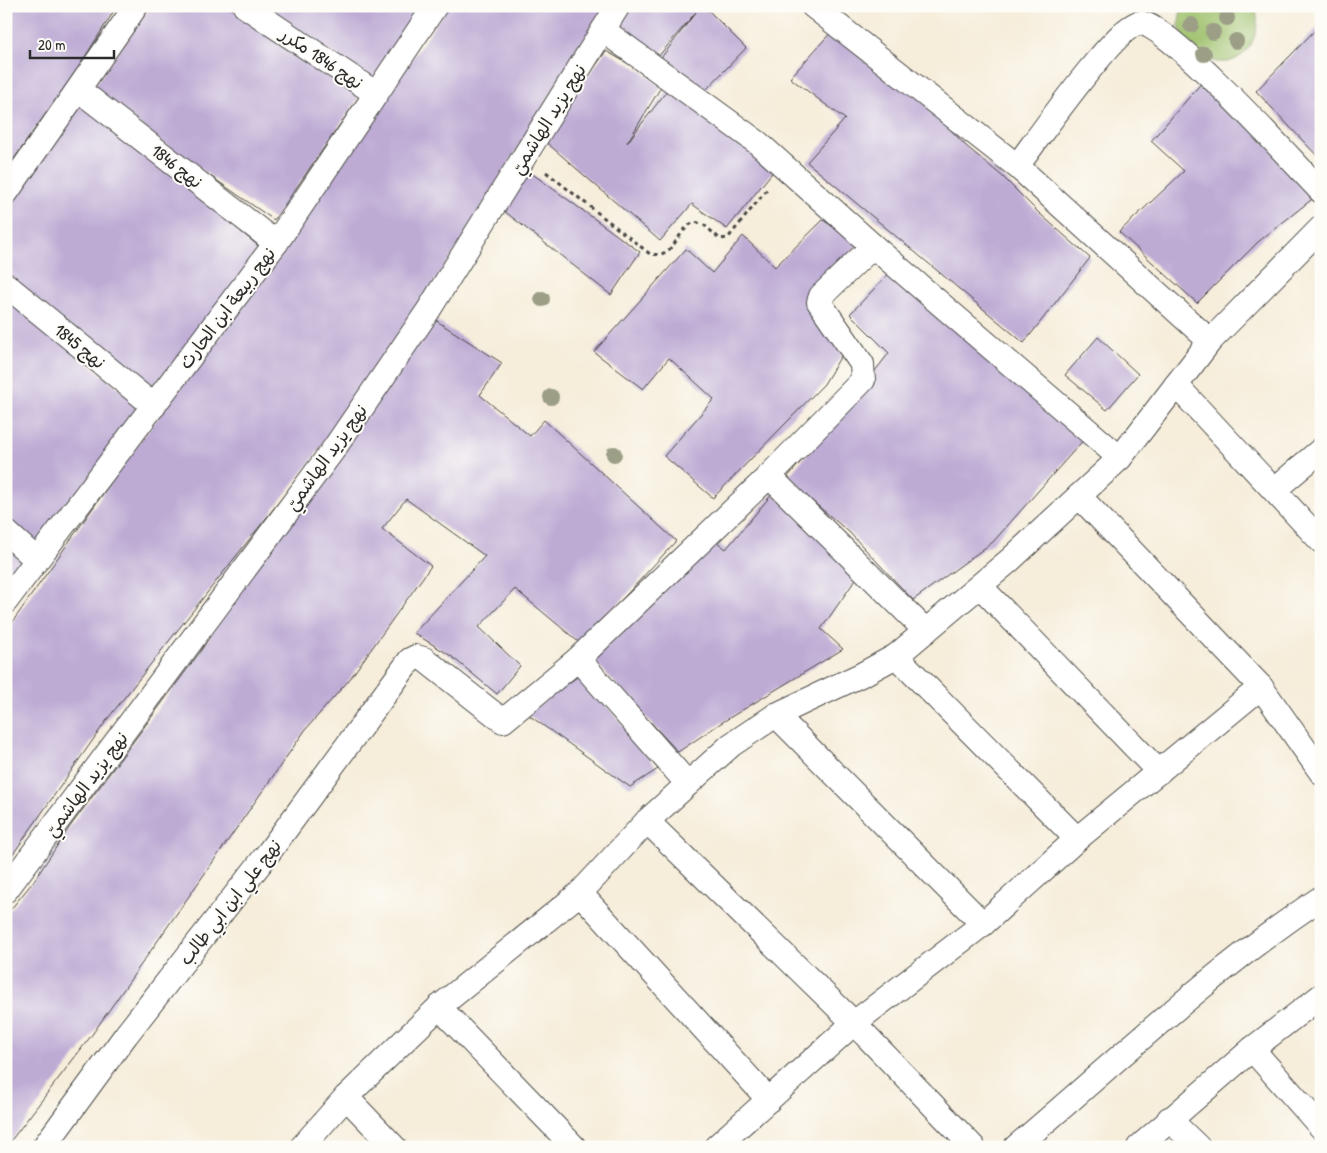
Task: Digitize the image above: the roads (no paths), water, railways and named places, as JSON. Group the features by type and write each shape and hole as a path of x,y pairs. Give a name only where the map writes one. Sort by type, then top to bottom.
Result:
{"street":[{"path":"6,193 136,6"},
{"name":"نهج 1846 مكرر","path":"245,6 375,93"},
{"name":"نهج ربيعة ابن الحارث","path":"6,601 276,243 435,6"},
{"name":"نهج يزيد الهاشميّ","path":"6,890 333,450 428,311 618,6"},
{"path":"813,6 1017,166 1210,341"},
{"path":"1017,166 1098,59 1126,30 1138,23 1148,23 1170,39 1216,83 1321,191"},
{"path":"603,30 758,143 873,246 1120,458"},
{"name":"نهج 1846","path":"79,90 276,243"},
{"path":"302,1147 346,1097 438,1006 580,894 647,821 731,745 776,715 863,674 896,656 980,586 1120,458 1210,341 1321,228"},
{"path":"688,784 578,659 769,476 863,380 862,364 819,302 821,296 873,246"},
{"name":"نهج 1845","path":"6,285 154,406"},
{"path":"1176,385 1321,541"},
{"path":"1274,490 1321,450"},
{"path":"769,476 926,631"},
{"path":"1079,496 1261,687 1321,772"},
{"path":"6,532 37,560"},
{"path":"980,586 1160,772"},
{"path":"896,656 1077,839"},
{"name":"نهج علي ابن ابي طالب","path":"44,1147 126,1035 269,852 410,660 416,657 424,659 504,720 578,659"},
{"path":"716,1147 854,1023 983,924 1077,839 1261,687"},
{"path":"776,715 983,924"},
{"path":"647,821 854,1023 973,1147"},
{"path":"580,894 768,1100"},
{"path":"1016,1147 1219,972 1266,934 1321,898"},
{"path":"1139,1147 1252,1049 1321,996"},
{"path":"438,1006 574,1147"},
{"path":"1252,1049 1321,1127"},
{"path":"346,1097 394,1147"},
{"path":"1170,1119 1198,1147"}]}
